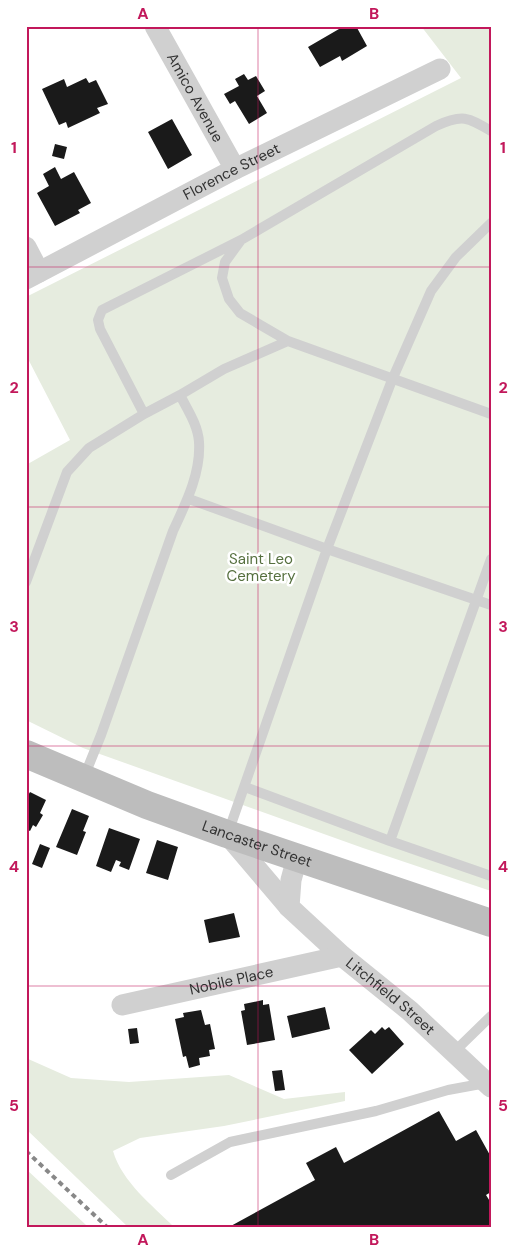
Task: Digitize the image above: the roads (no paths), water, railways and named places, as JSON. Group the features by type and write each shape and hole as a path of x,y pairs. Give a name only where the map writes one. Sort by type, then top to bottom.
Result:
{"main road":[{"name":"Lancaster Street","path":"26,754 83,779 228,834 491,923"}],"street":[{"name":"Amico Avenue","path":"155,26 235,169"},
{"name":"Florence Street","path":"33,276 235,169 440,69"},
{"path":"26,247 33,276"},
{"name":"Litchfield Street","path":"228,834 288,907 342,956 410,1011 489,1085"},
{"path":"288,907 291,880 297,858"},
{"name":"Nobile Place","path":"122,1005 342,956"}],"lane":[{"path":"144,414 100,329 98,320 102,310 240,240 445,122 454,118 470,119 491,131"},
{"path":"228,834 327,549 392,380 431,290 456,258 491,223"},
{"path":"240,240 225,262 222,278 229,299 240,313 288,341 392,380 491,414"},
{"path":"26,582 67,472 89,448 144,414 224,369 288,341"},
{"path":"83,779 101,736 173,530 189,499 198,464 199,441 193,421 180,395"},
{"path":"189,499 491,605"},
{"path":"390,841 491,559"},
{"path":"245,787 491,876"},
{"path":"454,1052 491,1016"},
{"path":"171,1176 230,1142 376,1111 448,1090 489,1085"}],"railway":[{"path":"26,1151 107,1227"}],"park label":[{"name":"Saint Leo Cemetery","path":"261,568"}]}
